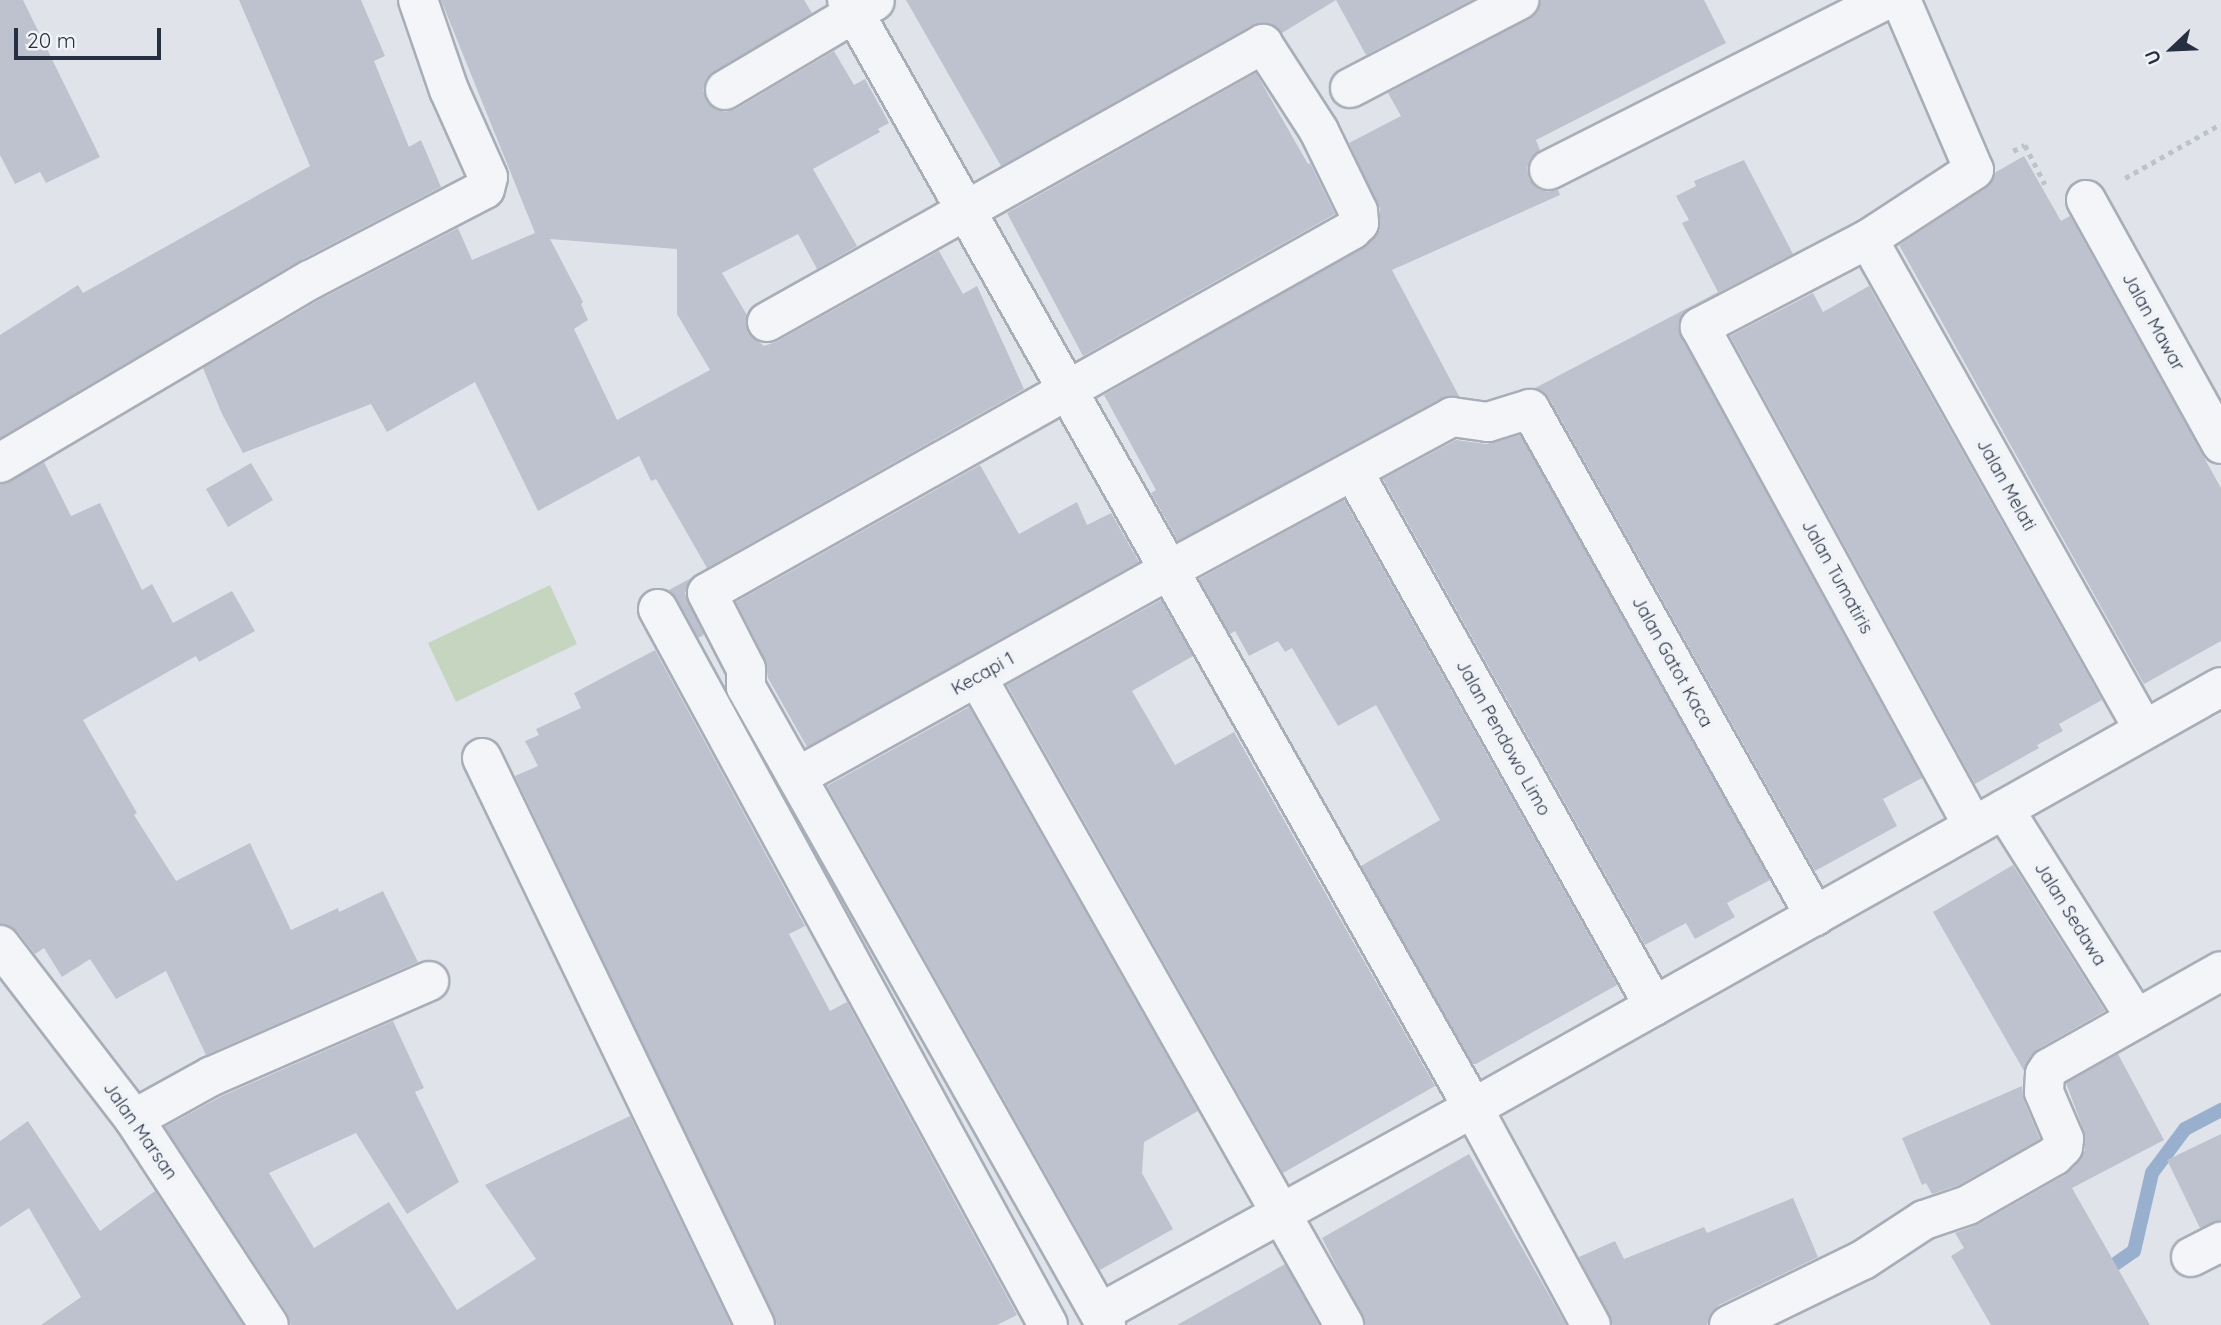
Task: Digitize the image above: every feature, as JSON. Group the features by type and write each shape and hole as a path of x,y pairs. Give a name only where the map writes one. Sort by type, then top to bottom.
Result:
{"street":[{"path":"0,463 310,280 485,189 488,177 449,90 418,0"},
{"path":"1350,88 1519,0"},
{"path":"1549,170 1885,0"},
{"path":"1868,239 1974,170 1901,0"},
{"path":"725,90 860,4 966,210 1473,1108 1591,1325"},
{"path":"767,322 1263,44 1319,131 1358,211 1359,223 707,593 746,669 746,687 1103,1319 1281,1213 1473,1108 2221,687"},
{"name":"Jalan Mawar","path":"2086,200 2221,444"},
{"name":"Jalan Tumatiris","path":"1868,239 1700,327 1989,818"},
{"name":"Jalan Melati","path":"1868,239 2144,730"},
{"name":"Kecapi 1","path":"797,778 1169,570 1452,417 1488,422 1530,408"},
{"name":"Jalan Gatot Kaca","path":"1530,408 1815,916"},
{"name":"Jalan Pendowo Limo","path":"1353,471 1654,1006"},
{"path":"658,609 1048,1325"},
{"path":"977,677 1344,1325"},
{"path":"482,758 755,1325"},
{"name":"Jalan Sedawa","path":"1989,818 2136,1019"},
{"name":"Jalan Marsan","path":"0,945 134,1119 269,1325"},
{"path":"1729,1325 1863,1260 1924,1220 1968,1205 2054,1156 2063,1147 2064,1139 2045,1092 2045,1074 2049,1068 2221,971"},
{"path":"134,1119 212,1076 429,981"}],"path":[{"path":"1974,170 2025,145 2061,213 2221,124"}],"green space":[{"path":"550,585 577,644 456,702 428,643"}],"building":[{"path":"0,0 23,0 100,157 46,183 40,172 15,184 0,155"},
{"path":"239,0 361,0 385,56 374,61 409,147 421,140 441,187 299,261 0,438 0,335 78,285 83,293 310,166"},
{"path":"441,0 804,0 812,13 706,79 703,90 707,102 715,109 725,112 736,109 834,51 854,85 865,79 889,123 878,129 880,132 813,169 857,246 817,269 798,234 722,273 747,315 748,333 764,346 778,341 939,251 963,294 977,286 1024,389 707,568 656,479 651,481 639,456 538,511 475,382 387,432 371,404 243,453 222,414 203,368 321,299 458,228 472,260 535,233","holes":["550,239 677,249 677,314 710,370 617,420 574,329 588,320 581,304 583,302"]},
{"path":"906,0 1336,0 1282,33 1273,25 1253,25 1001,166"},
{"path":"1336,0 1472,0 1366,55"},
{"path":"1541,0 1704,0 1726,43 1536,140 1540,150 1530,159 1527,168 1529,179 1538,189 1547,192 1558,190 1560,195 1392,270 1459,396 1442,398 1178,541 1151,493 1156,490 1104,395 1367,245 1380,230 1380,209 1349,143 1401,116 1388,93 1529,19 1538,11"},
{"path":"1256,73 1308,164 1310,163 1335,214 1083,356 1007,213"},
{"path":"2024,156 2061,221 2070,216 2221,488 2221,641 2144,684 1899,245 1986,188 1996,172"},
{"path":"1744,160 1793,254 1689,308 1682,315 1678,326 1681,337 1922,778 1883,799 1897,826 1815,871 1549,398 1535,388 1718,292 1682,223 1689,220 1676,196 1696,186 1694,181"},
{"path":"1869,286 2102,700 2059,724 2063,731 2037,745 2039,748 1975,784 1730,336 1813,293 1823,312"},
{"path":"1520,435 1770,880 1727,903 1735,917 1695,939 1686,923 1645,945 1383,479 1456,440 1486,444"},
{"path":"44,462 71,516 100,503 142,590 152,584 173,623 232,591 255,631 199,662 196,656 83,720 137,813 134,815 176,881 250,843 291,930 338,908 339,912 383,891 418,962 206,1055 166,971 116,999 90,959 62,977 44,948 35,954 17,931 0,924 0,485"},
{"path":"251,463 273,500 228,527 206,489"},
{"path":"980,465 1019,534 1077,502 1087,525 1111,513 1139,562 807,747 768,678 765,659 736,602"},
{"path":"1344,500 1617,985 1476,1064 1473,1064 1361,866 1440,820 1376,705 1338,726 1292,648 1285,652 1278,641 1249,656 1235,631 1230,634 1199,579"},
{"path":"693,577 685,593 704,635 698,638 677,599 669,590"},
{"path":"1161,600 1193,656 1132,691 1175,765 1234,732 1435,1086 1283,1173 1007,685"},
{"path":"655,650 805,926 789,934 830,1011 847,1002 1017,1315 997,1325 777,1325 515,776 538,766 525,741 539,735 536,729 581,708 574,693"},
{"path":"969,707 1198,1111 1144,1142 1142,1173 1173,1229 1100,1270 827,786"},
{"path":"2013,865 2105,1011 2038,1049 2024,1071 1933,912"},
{"path":"393,1021 424,1088 415,1092 459,1182 407,1214 356,1133 269,1173 314,1248 389,1202 457,1310 536,1259 485,1185 630,1116 731,1325 291,1325 287,1313 165,1127 222,1096"},
{"path":"2118,1054 2164,1140 2072,1188 2150,1325 1991,1325 1951,1256 1964,1248 1955,1233 1979,1224 2065,1175 2078,1162 2085,1150 2084,1131 2066,1083"},
{"path":"2022,1086 2024,1101 2040,1139 1959,1185 1932,1194 1926,1183 1922,1185 1902,1138"},
{"path":"28,1121 100,1231 155,1191 243,1325 41,1325 81,1297 29,1208 0,1227 0,1141"},
{"path":"2221,1134 2221,1220 2200,1228 2167,1160"},
{"path":"1469,1154 1566,1325 1366,1325 1322,1238"},
{"path":"1793,1198 1818,1257 1719,1305 1711,1313 1707,1325 1613,1325 1579,1257 1615,1241 1624,1259 1704,1227 1707,1233"},
{"path":"1285,1264 1319,1325 1177,1325 1248,1285"}],"waterway":[{"path":"2101,1274 2134,1251 2152,1173 2185,1129 2221,1110"}]}
